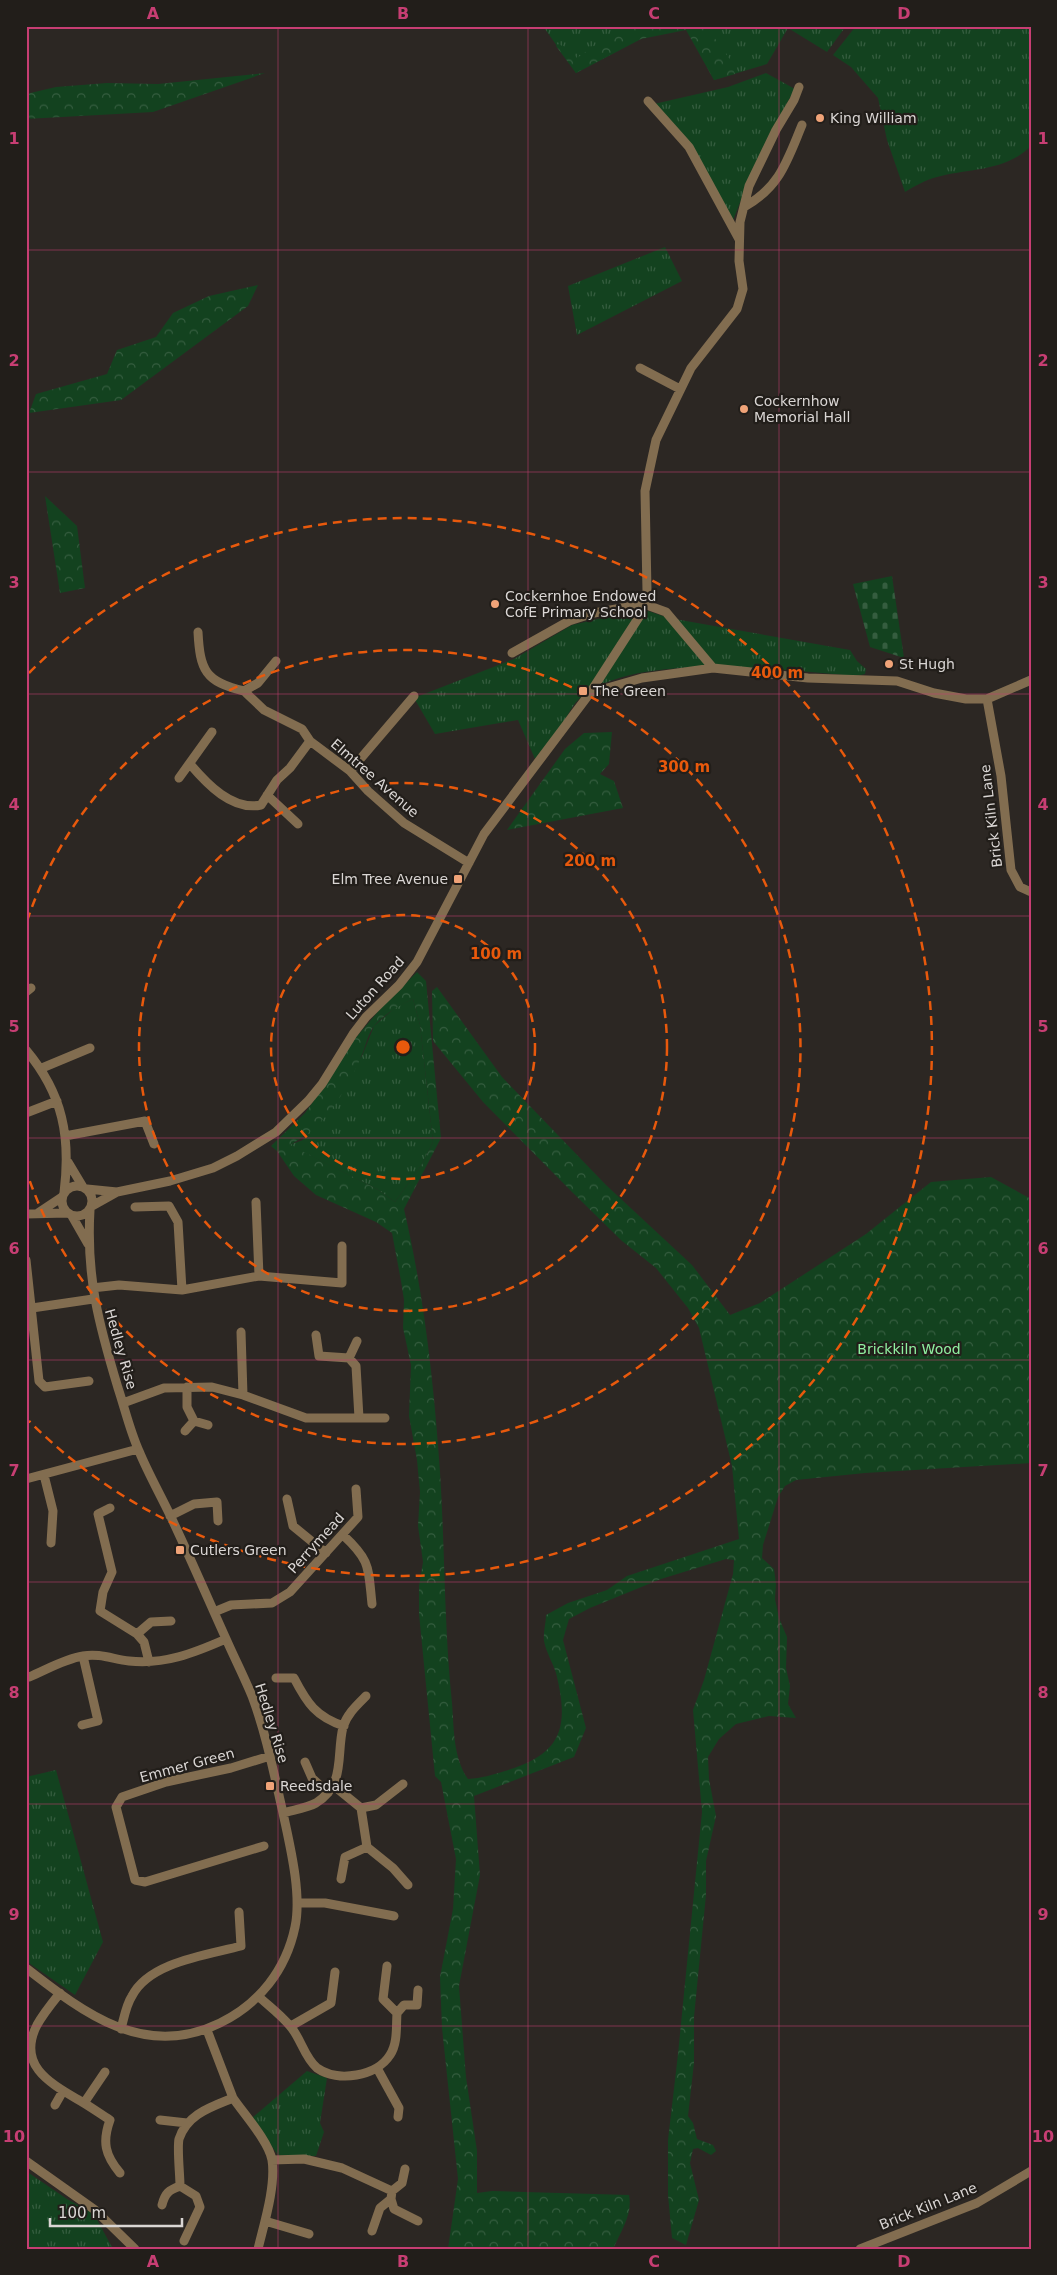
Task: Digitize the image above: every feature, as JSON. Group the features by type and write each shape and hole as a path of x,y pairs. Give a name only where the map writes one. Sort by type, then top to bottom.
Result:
{"street":[{"path":"739,239 744,207 757,170 799,87"},
{"path":"648,101 689,147 739,239"},
{"path":"744,207 760,198 774,184 802,125"},
{"name":"Luton Road","path":"117,1192 170,1181 213,1168 264,1140 293,1118 322,1084 352,1034 366,1017 400,985 417,962 484,834 590,693 639,617 647,591 645,491 656,440 691,368 737,309 743,289 739,239"},
{"path":"640,368 680,389"},
{"path":"512,654 569,621 594,613 644,604 666,612 713,668"},
{"path":"198,632 199,659 215,682 244,691 258,683 276,661"},
{"path":"590,693 636,679 713,668 808,678 897,681 950,698 986,699 1031,680"},
{"name":"Elmtree Avenue","path":"244,691 264,710 302,728 310,741 350,770 368,791 404,823 469,862"},
{"path":"350,770 414,696"},
{"name":"Brick Kiln Lane","path":"986,699 1001,776 1011,870 1020,888 1031,892"},
{"path":"179,778 212,732"},
{"path":"190,764 205,782 229,799 249,807 260,805 277,780 290,768 310,741"},
{"path":"267,795 298,824"},
{"path":"42,1068 90,1048"},
{"path":"26,1050 42,1068 57,1101 65,1136 68,1162 62,1206 70,1215"},
{"path":"26,1113 57,1101"},
{"path":"65,1136 145,1122 154,1144"},
{"path":"68,1162 92,1199 91,1208"},
{"path":"38,1213 70,1188 117,1192"},
{"path":"26,1214 82,1216 91,1208 117,1192"},
{"path":"256,1202 259,1276"},
{"path":"135,1207 170,1206 178,1222 182,1290"},
{"name":"Hedley Rise","path":"26,1968 88,2014 121,2029 146,2035 181,2036 206,2030 236,2015 259,1996 276,1976 288,1952 295,1925 297,1903 288,1834 270,1756 252,1696 138,1449 100,1330 93,1299 88,1244 91,1208"},
{"name":"Hedley Rise","path":"70,1215 88,1244"},
{"path":"92,1288 119,1285 182,1290 259,1276 342,1283 342,1246"},
{"path":"26,1260 39,1381 45,1387 89,1382"},
{"path":"32,1308 93,1299"},
{"path":"241,1332 243,1395"},
{"path":"316,1335 319,1356 350,1358 356,1366 359,1418"},
{"path":"350,1358 357,1341"},
{"path":"186,1387 187,1407 194,1421 208,1425"},
{"path":"123,1403 164,1388 212,1387 243,1395 306,1418 385,1418"},
{"path":"185,1431 194,1421"},
{"path":"26,1479 138,1449"},
{"path":"44,1475 53,1511 51,1543"},
{"name":"Perrymead","path":"214,1612 231,1604 272,1603 290,1592 358,1517 356,1489"},
{"path":"287,1499 293,1526 326,1553"},
{"path":"170,1516 194,1504 217,1502 218,1521"},
{"path":"110,1508 98,1514 112,1572 103,1592 100,1611 137,1634 144,1642 149,1662"},
{"path":"343,1535 362,1552 369,1570 372,1604"},
{"path":"137,1634 151,1622 171,1621"},
{"path":"27,1677 71,1658 83,1656 98,1655 129,1661 149,1662 173,1660 226,1639"},
{"path":"82,1725 98,1721 83,1656"},
{"path":"276,1678 294,1678 305,1701 326,1720 344,1726"},
{"path":"283,1813 314,1804 331,1790 340,1757 344,1726 352,1709 366,1696"},
{"name":"Emmer Green","path":"264,1846 145,1882 135,1880 116,1807 122,1797 166,1782 231,1768 270,1756"},
{"path":"305,1762 312,1778 361,1808 376,1805 403,1784"},
{"path":"361,1808 367,1846 408,1885"},
{"path":"341,1879 345,1857 367,1846"},
{"path":"297,1903 325,1903 394,1916"},
{"path":"121,2029 132,1995 152,1974 178,1963 241,1946 239,1912"},
{"path":"259,1996 291,2026 307,2056 318,2068 330,2073 354,2076 377,2068 390,2054 396,2039 396,2013 383,1999 387,1966"},
{"path":"291,2026 331,2003 335,1972"},
{"path":"396,2013 404,2005 417,2005 418,1990"},
{"path":"60,1993 37,2025 29,2042 32,2056 37,2069 49,2082 110,2120 105,2134 108,2158 120,2173"},
{"path":"206,2030 233,2098 267,2148 272,2160 272,2176 265,2221 258,2249"},
{"path":"377,2068 399,2108 398,2117"},
{"path":"84,2103 105,2072"},
{"path":"55,2105 63,2091"},
{"path":"180,2186 179,2140 187,2123 198,2113 233,2098"},
{"path":"160,2120 187,2123"},
{"path":"272,2160 304,2158 342,2168 391,2195 394,2209 418,2221"},
{"path":"26,2161 96,2210 135,2249"},
{"path":"372,2231 380,2208 402,2183 405,2170"},
{"name":"Brick Kiln Lane","path":"860,2249 977,2202 1031,2171"},
{"path":"162,2205 165,2195 169,2190 180,2186"},
{"path":"180,2186 196,2196 200,2207 184,2241"},
{"path":"265,2221 309,2234"}],"green space":[{"path":"552,26 665,26 576,73 545,29"},
{"path":"640,26 706,26 731,61 735,74 714,80 686,30 641,39 576,73 556,46 558,44 569,49 577,58 594,46"},
{"path":"685,26 846,26 827,52 788,28 767,64 714,80"},
{"path":"856,26 970,26 976,30 982,26 1031,26 1031,146 1010,161 986,168 933,178 905,192 887,140 878,98 851,67 833,55"},
{"path":"265,73 153,112 26,119 26,94 56,87 107,83 158,84"},
{"path":"766,73 795,89 761,154 732,223 692,145 654,104 728,87"},
{"path":"665,247 682,281 577,335 568,286"},
{"path":"258,285 248,306 121,400 29,413 36,394 107,374 117,350 156,337 173,313 209,296"},
{"path":"45,496 77,526 85,588 60,593"},
{"path":"892,576 904,658 870,647 853,584"},
{"path":"637,610 648,611 669,618 850,650 857,661 866,669 865,674 856,676 713,667 674,669 637,674 605,683 580,698 535,759 518,720 435,734 414,698 514,659 572,625"},
{"path":"612,732 609,764 600,774 614,781 623,808 507,830 565,749 584,733"},
{"name":"Brickkiln Wood","path":"417,972 426,981 441,1138 404,1209 423,1307 435,1405 442,1501 447,1645 454,1732 459,1762 468,1779 491,1775 524,1764 539,1756 557,1737 561,1724 562,1710 556,1673 544,1641 546,1615 568,1603 607,1590 627,1576 739,1539 732,1466 699,1328 688,1308 656,1268 622,1241 483,1102 433,1041 432,991 437,987 502,1077 606,1185 692,1265 730,1315 760,1303 866,1234 931,1182 991,1177 1031,1199 1031,1463 865,1473 796,1480 785,1486 778,1497 763,1545 762,1558 774,1569 775,1599 779,1618 787,1637 786,1668 790,1686 788,1704 796,1718 769,1716 736,1724 719,1739 708,1757 709,1779 716,1816 706,1861 706,1895 694,2017 694,2063 688,2116 693,2123 697,2139 713,2145 716,2151 711,2155 698,2148 693,2149 690,2163 699,2200 686,2245 672,2238 668,2195 668,2140 702,1812 693,1710 704,1680 733,1574 734,1560 726,1559 661,1579 590,1608 569,1619 563,1640 586,1728 574,1757 474,1796 480,1875 459,1986 466,2077 477,2151 477,2193 492,2191 629,2195 630,2202 626,2222 613,2249 448,2249 458,2179 442,2028 440,1977 453,1909 456,1859 441,1782 435,1776 419,1614 419,1586 423,1562 418,1526 420,1492 417,1460 409,1416 411,1365 403,1328 404,1300 401,1281 392,1233 376,1222 316,1195 294,1176 277,1151 271,1146 305,1113 353,1041 381,1008","holes":["413,999 420,1025 433,1142 422,1164 395,1202 377,1189 290,1145 314,1128 333,1108 355,1071 370,1032 379,1021 392,1010"]},
{"path":"413,999 420,1025 433,1142 422,1164 395,1202 377,1189 289,1145 303,1140 362,1056 374,1026 396,1007"},
{"path":"56,1770 103,1942 75,1995 26,1961 26,1777"},
{"path":"307,2071 327,2078 320,2123 324,2132 316,2156 278,2155 252,2118"},
{"path":"26,2171 67,2199 94,2214 113,2249 26,2249"}],"place":[{"name":"King William","path":"820,118"},
{"name":"Cockernhow Memorial Hall","path":"744,409"},
{"name":"Cockernhoe Endowed CofE Primary School","path":"495,604"},
{"name":"St Hugh","path":"889,664"},
{"name":"The Green","path":"583,691"},
{"name":"Elm Tree Avenue","path":"458,879"},
{"name":"Cutlers Green","path":"180,1550"},
{"name":"Reedsdale","path":"270,1786"}]}
